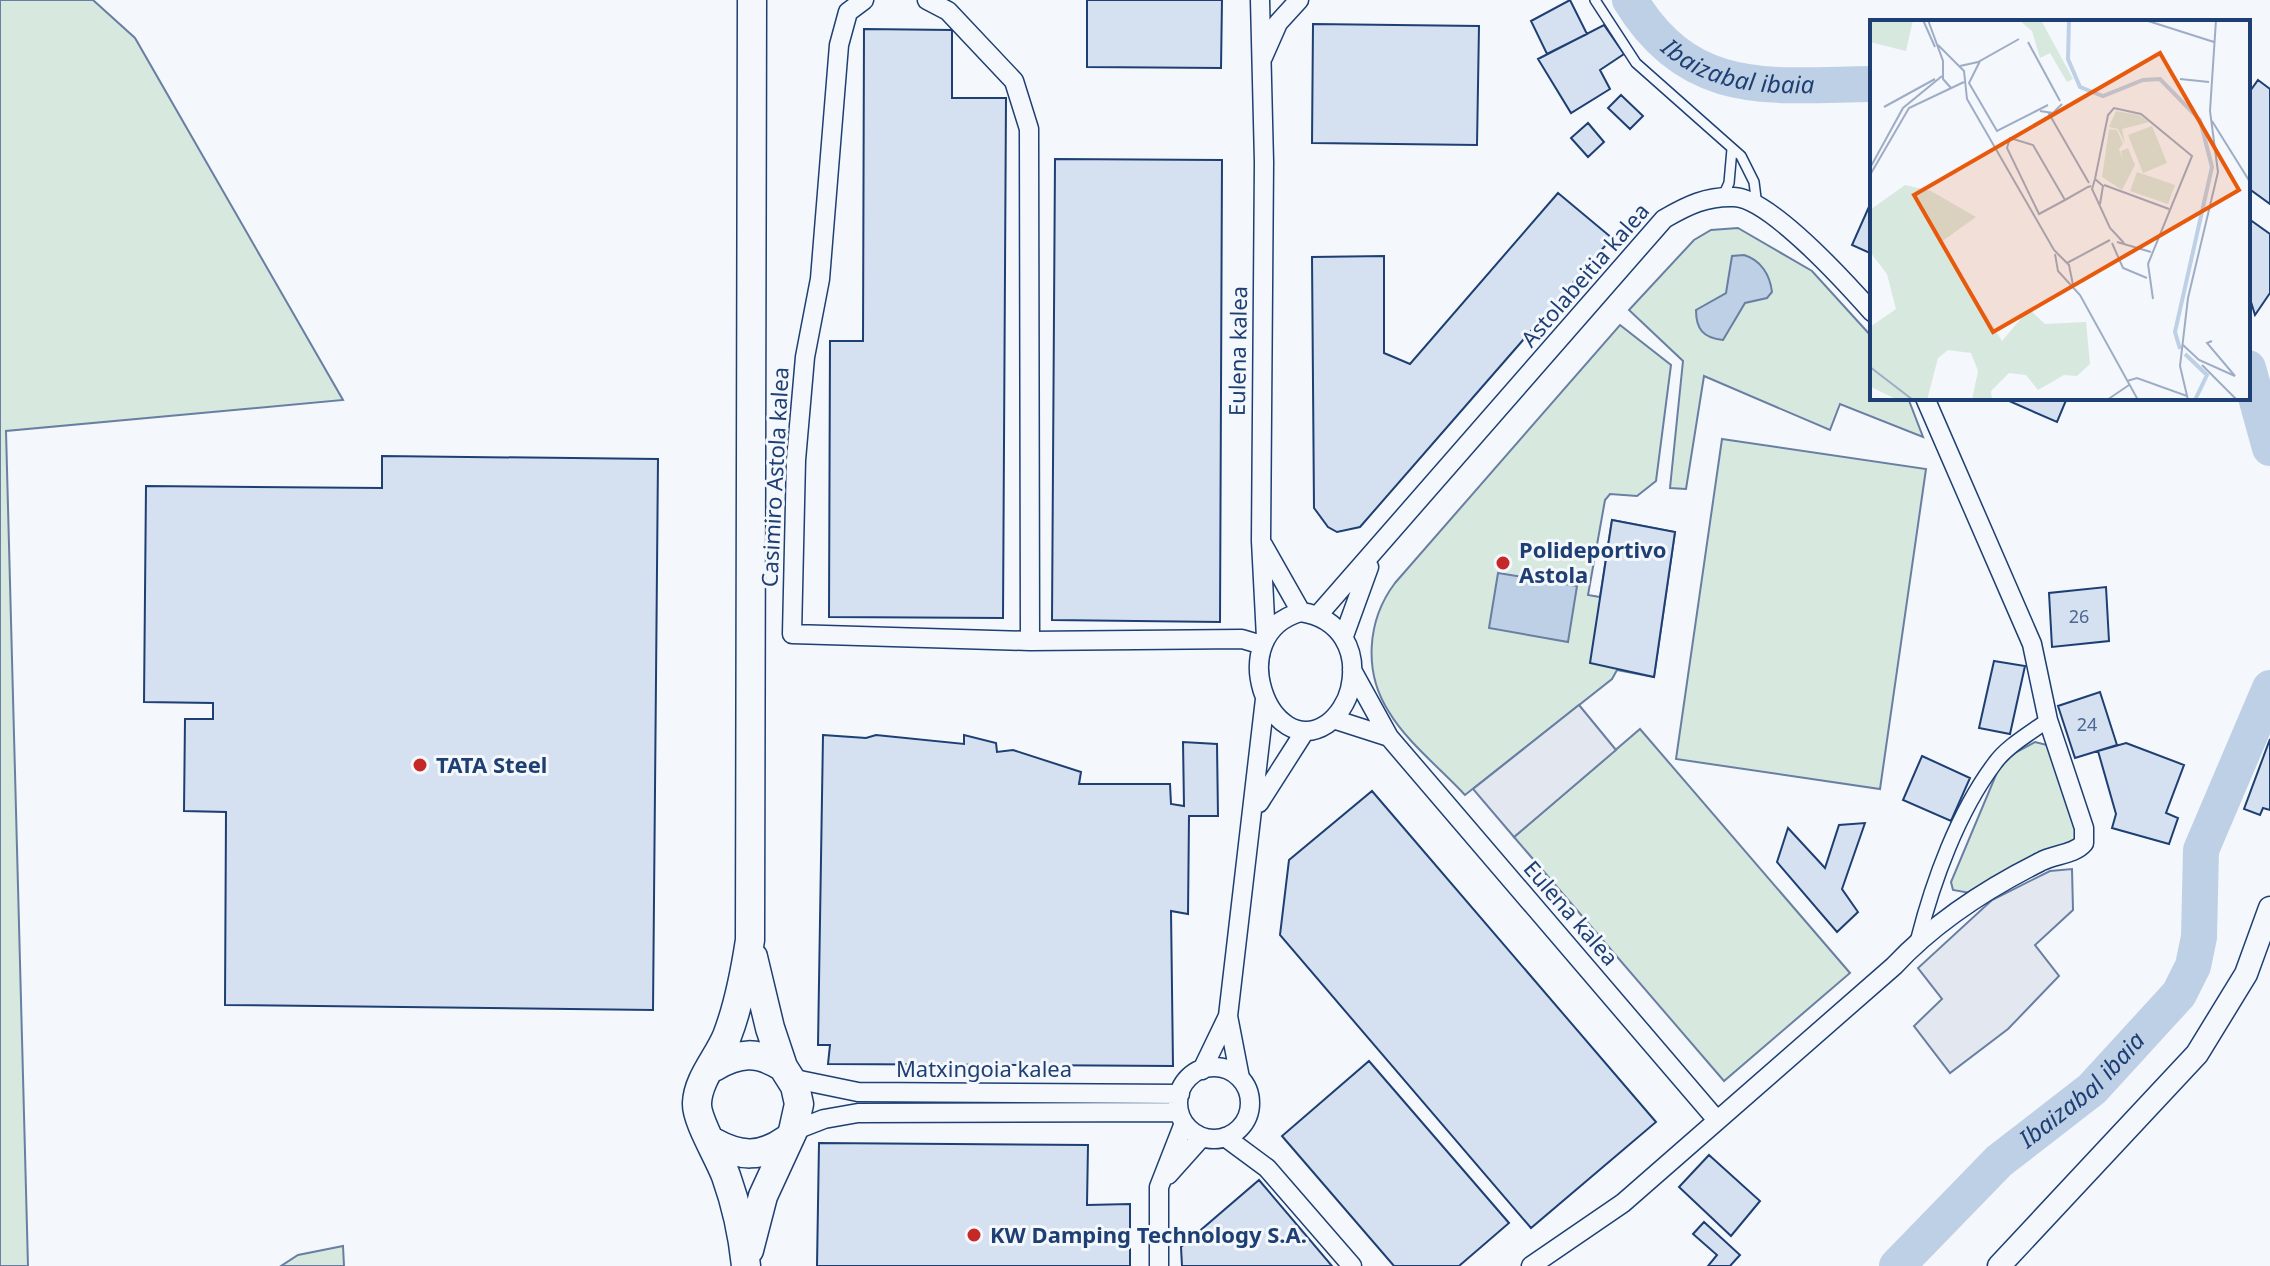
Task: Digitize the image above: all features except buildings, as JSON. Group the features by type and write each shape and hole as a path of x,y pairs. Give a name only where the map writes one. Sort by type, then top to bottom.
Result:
{"main road":[{"path":"746,1264 735,1208 713,1142 701,1125 697,1104 701,1083 714,1067 737,1005 750,940 752,0"},
{"path":"746,1264 763,1196 799,1104 766,1014 750,940"},
{"path":"714,1067 732,1056 753,1054 787,1072"},
{"path":"713,1142 732,1153 753,1155 789,1136"}],"street":[{"name":"Casimiro Astola kalea","path":"864,0 848,12 839,45 820,279 805,357 796,460 792,634 1030,641 1242,639 1264,642"},
{"path":"927,0 948,11 1007,73 1022,99 1029,129 1030,641"},
{"name":"Eulena kalea","path":"1260,0 1264,162 1261,541 1264,642"},
{"path":"1261,59 1278,23 1299,0"},
{"name":"Astolabeitia kalea","path":"1310,613 1373,557 1664,219 1697,200 1738,196 1791,228 1870,310"},
{"path":"1531,1266 1623,1203 1894,966 1918,940 1978,896 2044,860 2079,849 2084,843 2084,828 2048,720 2032,644 1926,400"},
{"name":"Eulena kalea","path":"1261,541 1310,613"},
{"name":"Astolabeitia kalea","path":"1344,636 1373,557"},
{"path":"1310,613 1333,622 1344,636 1352,670 1350,690 1333,719 1322,727 1305,731 1286,724 1274,715 1265,699 1258,668 1264,642 1276,623 1310,613"},
{"path":"1217,640 1238,651 1258,668"},
{"name":"Eulena kalea","path":"1352,670 1389,737 1716,1119"},
{"path":"1159,1266 1159,1187 1181,1110 1184,1084 1202,1070 1228,1016 1255,809 1265,699"},
{"path":"1333,719 1389,737"},
{"path":"1918,940 1931,893 1969,807 1996,761 2048,720"},
{"path":"1255,809 1305,731"},
{"path":"1999,1266 2197,1054 2246,974 2270,908"},
{"path":"1159,1187 1202,1137 1225,1137 1244,1123 1250,1100 1240,1078 1228,1016"},
{"path":"1202,1070 1222,1069 1240,1078"},
{"name":"Matxingoia kalea","path":"787,1072 858,1092 1181,1110"},
{"path":"1181,1110 1202,1137"},
{"name":"Matxingoia kalea","path":"789,1136 824,1119 858,1113 1181,1110"},
{"path":"1244,1123 1267,1168"},
{"path":"1225,1137 1267,1168 1352,1266"}],"lane":[{"path":"1595,0 1636,63 1748,166 1757,208"},
{"path":"1722,198 1729,183 1732,149"}],"shaded area":[{"path":"0,0 93,0 135,38 343,400 6,431 28,1266 0,1266"},
{"path":"1738,228 1812,271 1870,335 1870,400 1909,400 1923,437 1840,404 1830,430 1704,376 1686,489 1670,488 1683,361 1629,310 1694,240 1711,230"},
{"name":"Polideportivo Astola","path":"1620,325 1671,365 1656,481 1637,496 1610,494 1605,500 1588,595 1600,597 1612,520 1675,532 1654,677 1617,670 1612,679 1465,795 1405,734 1381,696 1372,663 1374,630 1379,613 1395,583"},
{"path":"1722,439 1926,469 1880,789 1676,759"},
{"path":"1579,705 1616,750 1514,837 1473,789"},
{"path":"1640,729 1850,973 1724,1081 1514,837"},
{"path":"2035,742 2051,746 2078,820 2075,842 1970,893 1953,890 1951,882 1998,770 2011,755"},
{"path":"2072,869 2073,910 2035,945 2059,976 2008,1029 1950,1073 1914,1026 1942,999 1918,968 1992,900 2050,871"},
{"path":"343,1246 344,1266 281,1266 298,1255"}],"water":[{"path":"1744,255 1764,269 1772,292 1767,298 1745,303 1723,340 1710,337 1699,327 1696,310 1726,293 1732,256"},
{"path":"1498,573 1577,586 1568,642 1489,628"}],"waterway":[{"name":"Ibaizabal ibaia","path":"1630,0 1654,32 1679,55 1707,71 1736,80 1767,84 1870,84"},
{"name":"Ibaizabal ibaia","path":"2250,375 2270,448"},
{"name":"Ibaizabal ibaia","path":"1897,1266 1999,1161 2092,1089 2179,994 2193,966 2199,937 2201,850 2270,688"}],"place":[{"name":"Polideportivo Astola","path":"1503,563"},
{"name":"TATA Steel","path":"420,765"},
{"name":"KW Damping Technology S.A.","path":"974,1235"}]}
